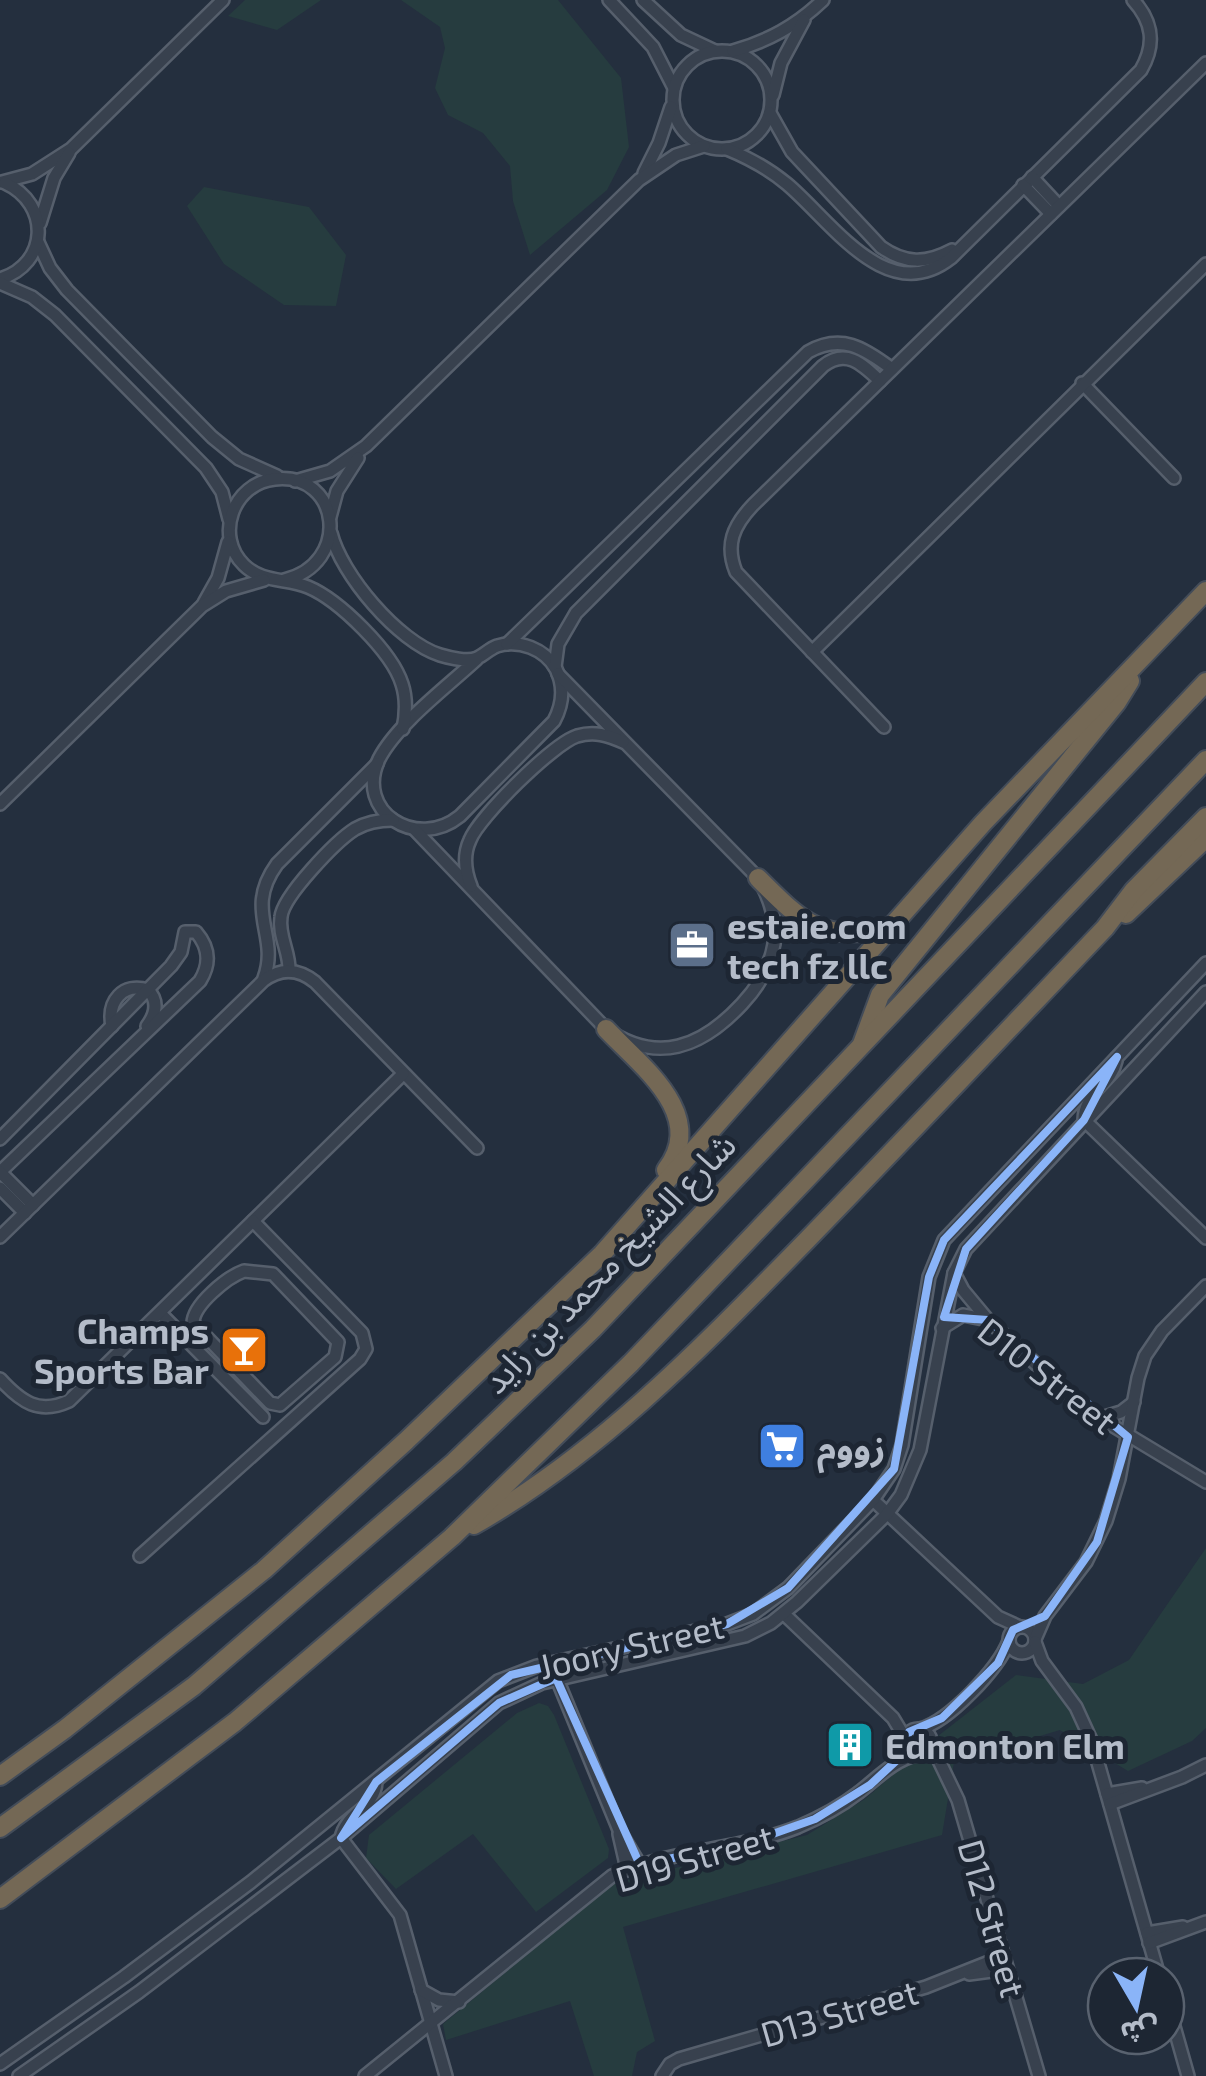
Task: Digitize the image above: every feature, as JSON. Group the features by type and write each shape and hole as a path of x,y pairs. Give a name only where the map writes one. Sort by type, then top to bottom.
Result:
{"highway":[{"path":"0,1776 264,1570 602,1254 983,823 1206,591"},
{"path":"860,1048 880,995 1117,702 1138,662"},
{"name":"شارع الشيخ محمد بن زايد","path":"0,1828 194,1686 440,1476 593,1329 1206,682"},
{"path":"0,1899 235,1722 452,1537 631,1363 1206,760"},
{"path":"452,1537 543,1484 655,1390 824,1223 1206,817"},
{"path":"1105,928 1136,905 1206,838"},
{"path":"758,878 793,912 830,932 852,934 890,927"},
{"path":"602,1254 673,1160 680,1129 670,1098 606,1029"}],"street":[{"path":"1,182 32,174 71,150 223,0"},
{"path":"609,0 653,47 674,88"},
{"path":"643,0 681,35 715,51"},
{"path":"639,180 659,143 678,77 693,60 715,51 733,51 764,41 806,16 823,0"},
{"path":"202,606 224,563 229,525 238,500 254,485 330,471 366,446 639,180 676,155 704,146 727,149 773,173 870,261 902,274 926,272 946,262 1142,70 1151,48 1151,36 1144,12 1134,0"},
{"path":"727,149 750,141 766,124 781,63 806,16"},
{"path":"733,51 756,63 772,97"},
{"path":"884,727 736,572 731,536 752,505 1206,63"},
{"path":"673,103 679,124 704,146"},
{"path":"770,113 792,152 886,251 920,261 935,259 960,246"},
{"path":"0,281 26,265 38,242 54,178 71,150"},
{"path":"1028,181 1055,210"},
{"path":"1,182 28,198 40,227"},
{"path":"38,242 50,268 67,290 225,449 254,467 313,491 330,518"},
{"path":"812,652 1206,264"},
{"path":"0,281 32,297 55,316 196,457 222,492 240,561 268,579"},
{"path":"263,981 269,959 261,902 271,872 377,764 403,729 477,658 506,644 808,352 828,343 850,343 870,352 892,370"},
{"path":"377,764 374,776 378,800 393,820 427,831 450,823 554,720 562,698 558,644 576,613 822,366 840,357 852,359 880,381"},
{"path":"1082,384 1174,478"},
{"path":"366,446 337,491 330,518 338,557 352,579 414,643 450,658 477,658"},
{"path":"284,580 311,570 321,560 331,533"},
{"path":"0,804 202,606 240,586 268,579 284,580 323,595 386,654 402,682 406,714 403,729"},
{"path":"415,830 606,1029 645,1047 674,1048 702,1038 731,1016 758,985 774,946 770,904 758,878 542,653 531,647 506,644"},
{"path":"472,890 465,862 472,834 548,753 582,734 600,734 627,744"},
{"path":"289,970 280,922 290,896 349,834 374,822 393,820"},
{"path":"0,1138 178,957 185,932 196,932 206,948 208,962 204,975 0,1172 29,1209"},
{"name":"Joory Street","path":"0,2064 172,1942 476,1698 511,1675 727,1624 753,1614 788,1588 888,1480 902,1445 929,1277 944,1240 1206,963"},
{"path":"0,1238 263,981 289,970 308,976 477,1148"},
{"path":"137,1042 155,1012 155,1000 148,990"},
{"name":"Joory Street","path":"24,2074 342,1838 499,1703 527,1688 557,1679 731,1641 784,1614 887,1514 907,1484 916,1461 954,1273 982,1229 1206,992"},
{"path":"1117,1057 1112,1074 1085,1108 1084,1120 1205,1239"},
{"path":"0,1380 25,1403 36,1407 59,1406 78,1393 403,1074"},
{"path":"0,1188 29,1209"},
{"path":"140,1556 360,1359 366,1349 362,1333 253,1221"},
{"path":"172,1301 273,1405 283,1403 338,1352 335,1338 276,1276 265,1271 234,1275 192,1319"},
{"path":"954,1273 988,1320"},
{"path":"998,1663 1022,1654 1035,1641 1045,1616 1074,1581 1097,1542 1114,1500 1141,1366 1150,1347 1206,1286"},
{"path":"160,1313 263,1417"},
{"name":"D10 Street","path":"942,1328 964,1316 988,1320 1098,1419 1206,1482"},
{"path":"1098,1419 1114,1415 1134,1402"},
{"path":"873,1500 998,1617 1032,1631 1042,1661 1069,1694 1082,1718 1154,1956"},
{"path":"784,1614 893,1718 907,1750 938,1763"},
{"path":"905,1741 918,1729 942,1718 998,1663 1009,1639 1022,1627 1045,1616"},
{"path":"998,1617 1014,1650 1042,1661"},
{"path":"557,1679 634,1867"},
{"path":"893,1718 928,1733 931,1743"},
{"path":"918,1756 927,1752 942,1718"},
{"name":"D19 Street","path":"893,1765 905,1741"},
{"name":"D12 Street","path":"931,1743 958,1800 1039,2076"},
{"name":"D19 Street","path":"365,2076 594,1887 634,1867 795,1828 844,1803 893,1765 918,1756"},
{"path":"1109,1799 1182,1777 1206,1765"},
{"path":"376,1782 374,1796 346,1822 342,1838 396,1908 446,2076"},
{"path":"1148,1938 1206,1922"},
{"name":"D13 Street","path":"662,2076 679,2059 1006,1962"},
{"path":"421,1990 439,2000 459,2002"}],"highlighted area":[{"path":"1117,1057 1084,1120 966,1249 944,1317 988,1320 1128,1437 1097,1542 1045,1616 1013,1630 998,1663 942,1718 909,1732 897,1760 870,1785 815,1819 753,1841 640,1865 556,1678 499,1703 341,1838 376,1782 511,1675 727,1624 788,1588 894,1469 929,1277 944,1240"}],"green space":[{"path":"245,0 321,0 277,30 228,16"},
{"path":"401,0 558,0 621,78 629,147 607,190 530,255 513,201 510,166 483,133 448,115 435,88 445,48 440,27"},
{"path":"204,187 309,207 346,255 336,306 284,305 224,264 187,206"},
{"path":"1206,1548 1206,1728 1192,1741 1128,1771 1060,1730 954,1762 942,1835 623,1927 655,2041 637,2052 632,2076 594,2076 570,2001 446,2040 443,2024 612,1884 807,1835 865,1799 1016,1675 1083,1684 1129,1660"},
{"path":"539,1703 548,1706 554,1715 609,1849 608,1858 536,1912 473,1834 396,1889 366,1858 369,1835 517,1713"}],"place":[{"name":"estaie.com tech fz llc","path":"692,945"},
{"name":"Champs Sports Bar","path":"244,1350"},
{"name":"زووم","path":"782,1446"},
{"name":"Edmonton Elm","path":"850,1745"}]}
